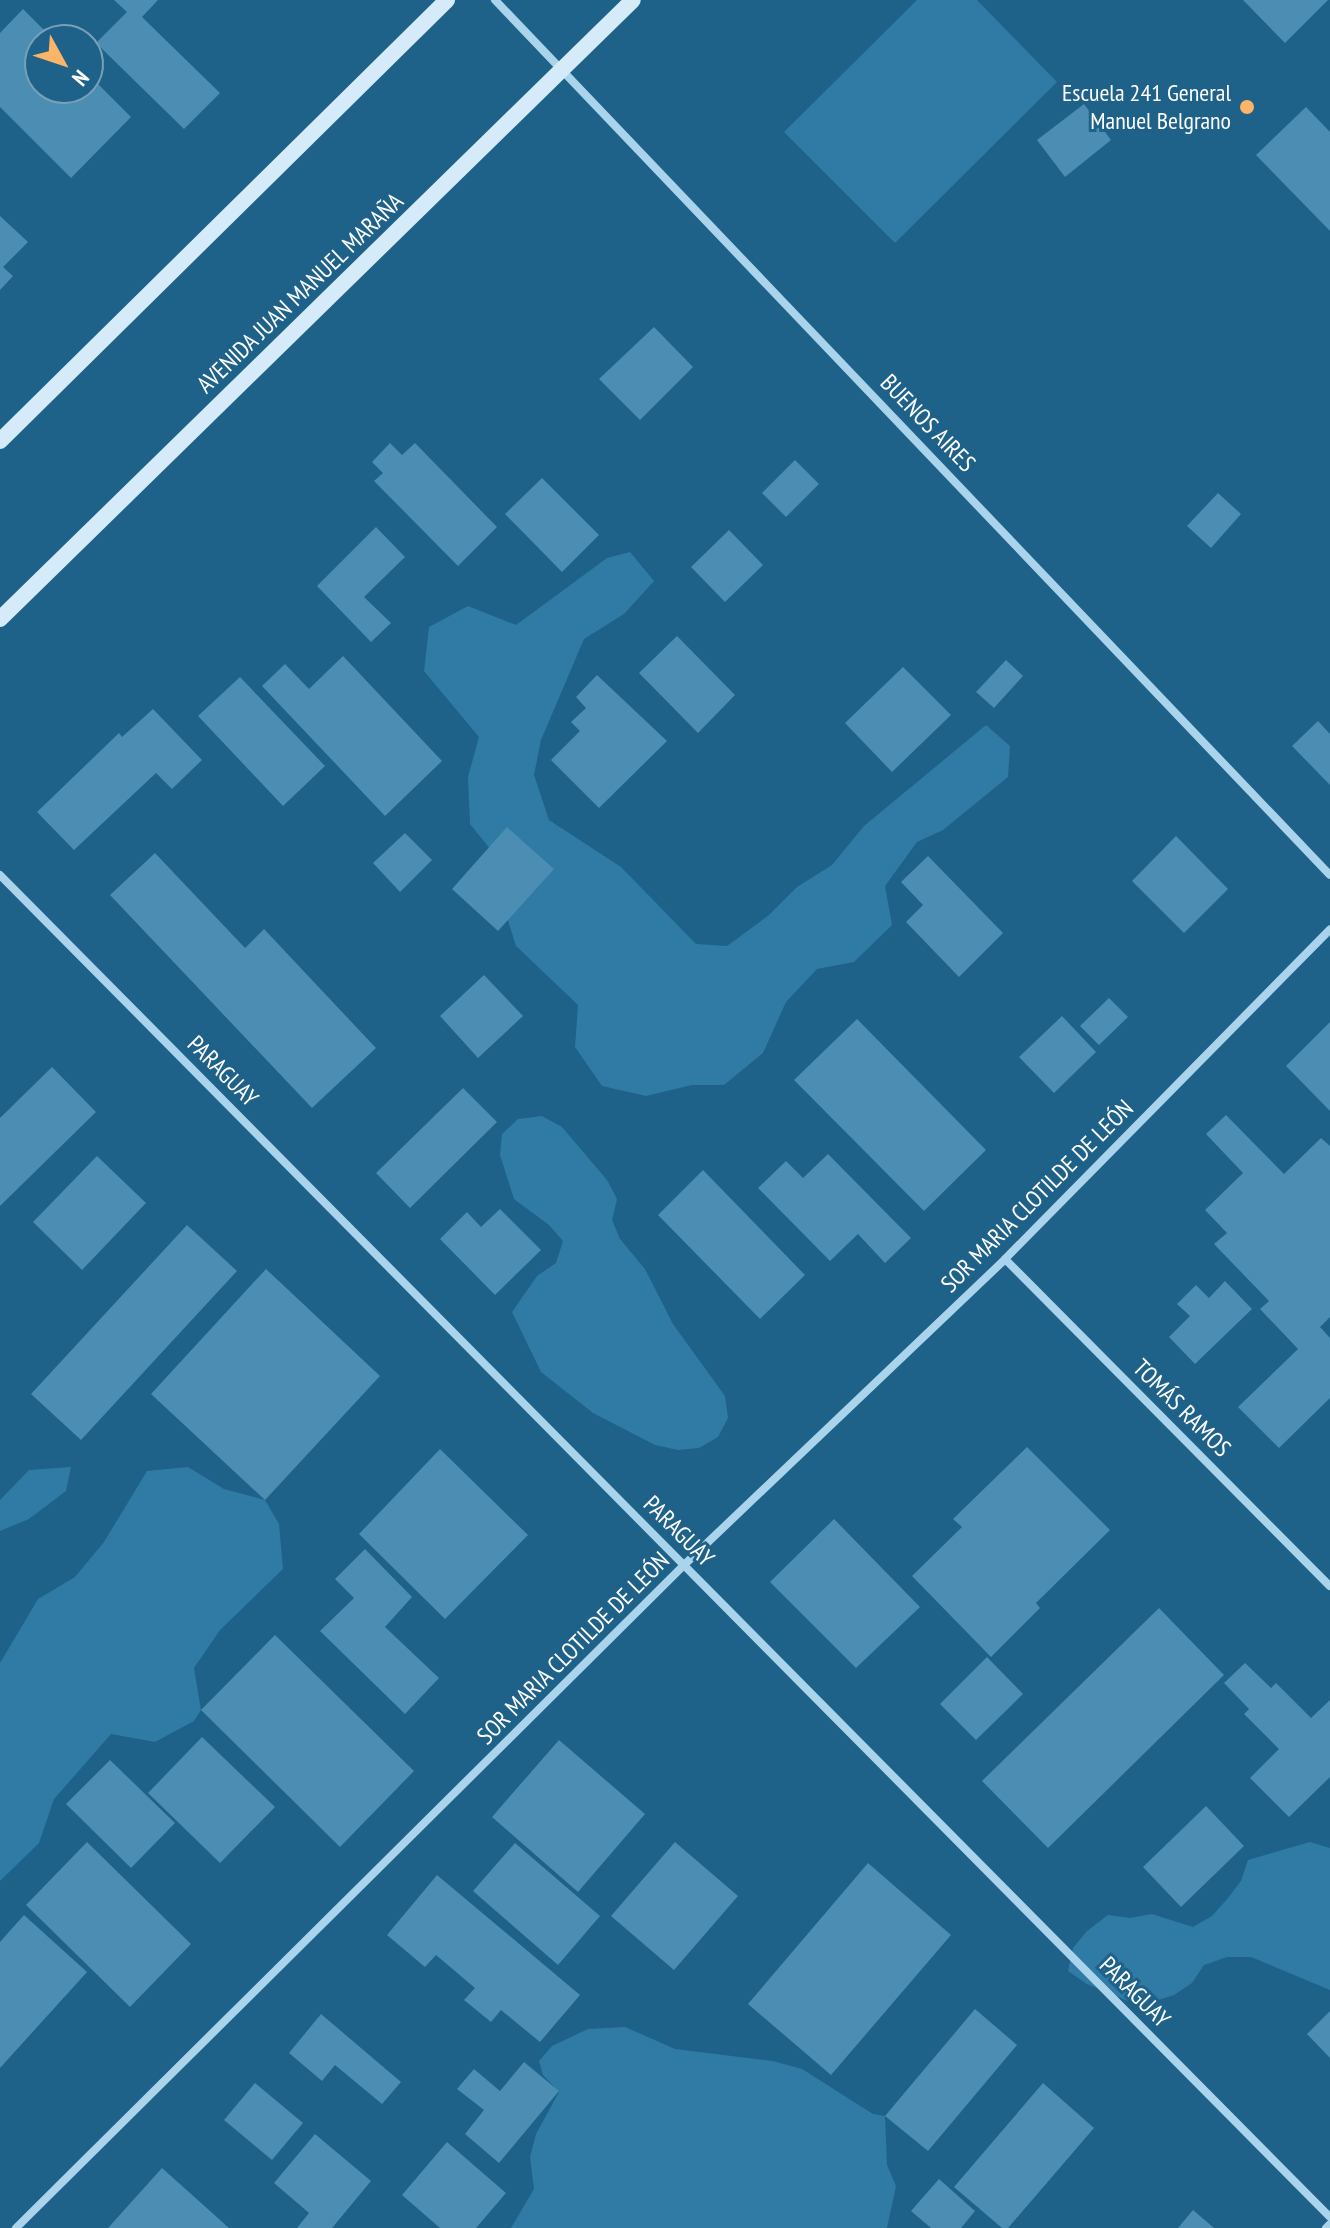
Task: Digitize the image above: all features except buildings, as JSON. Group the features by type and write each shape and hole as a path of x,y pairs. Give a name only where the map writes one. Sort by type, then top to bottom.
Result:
{"street":[{"path":"0,441 447,0"},
{"name":"BUENOS AIRES","path":"495,0 1330,875"},
{"name":"AVENIDA JUAN MANUEL MARAÑA","path":"0,619 633,0"},
{"name":"PARAGUAY","path":"0,875 1330,2217"},
{"name":"SOR MARIA CLOTILDE DE LEÓN","path":"16,2228 684,1565 1005,1259 1330,929"},
{"name":"TOMÁS RAMOS","path":"1005,1259 1330,1586"}],"shaded area":[{"path":"917,0 977,0 1057,82 895,243 784,132"},
{"path":"630,552 654,581 624,614 584,639 541,740 534,775 549,820 621,867 696,944 727,946 769,915 797,887 832,865 864,826 986,725 1010,746 1008,777 943,830 917,842 885,886 892,925 854,962 817,969 786,1002 763,1053 724,1085 692,1085 646,1096 602,1086 575,1047 578,1005 516,946 503,905 499,860 470,824 468,777 479,737 424,671 429,627 468,606 516,625 607,558"},
{"path":"542,1116 562,1127 607,1180 617,1199 612,1220 620,1239 645,1269 673,1324 725,1396 728,1418 718,1437 699,1448 678,1450 655,1445 593,1413 541,1372 512,1312 537,1276 556,1263 563,1241 549,1225 514,1199 500,1155 502,1134 518,1119"},
{"path":"71,1467 66,1491 29,1519 0,1531 0,1500 29,1470"},
{"path":"188,1467 224,1489 265,1500 279,1524 283,1569 220,1630 194,1668 201,1710 194,1721 155,1742 111,1734 54,1799 39,1843 0,1881 0,1663 38,1599 75,1577 104,1542 147,1471"},
{"path":"1310,1842 1330,1848 1330,1990 1251,1957 1227,1957 1204,1965 1192,1983 1174,1995 1152,2002 1128,2001 1087,1984 1068,1971 1073,1948 1087,1931 1108,1915 1130,1918 1152,1914 1193,1927 1212,1916 1228,1898 1241,1881 1248,1860"},
{"path":"625,2027 675,2049 773,2061 802,2069 873,2114 885,2116 887,2165 896,2186 887,2228 511,2228 534,2189 530,2157 536,2134 559,2092 543,2075 539,2061 552,2046 588,2029"}],"place":[{"name":"Escuela 241 General Manuel Belgrano","path":"1247,107"}]}
